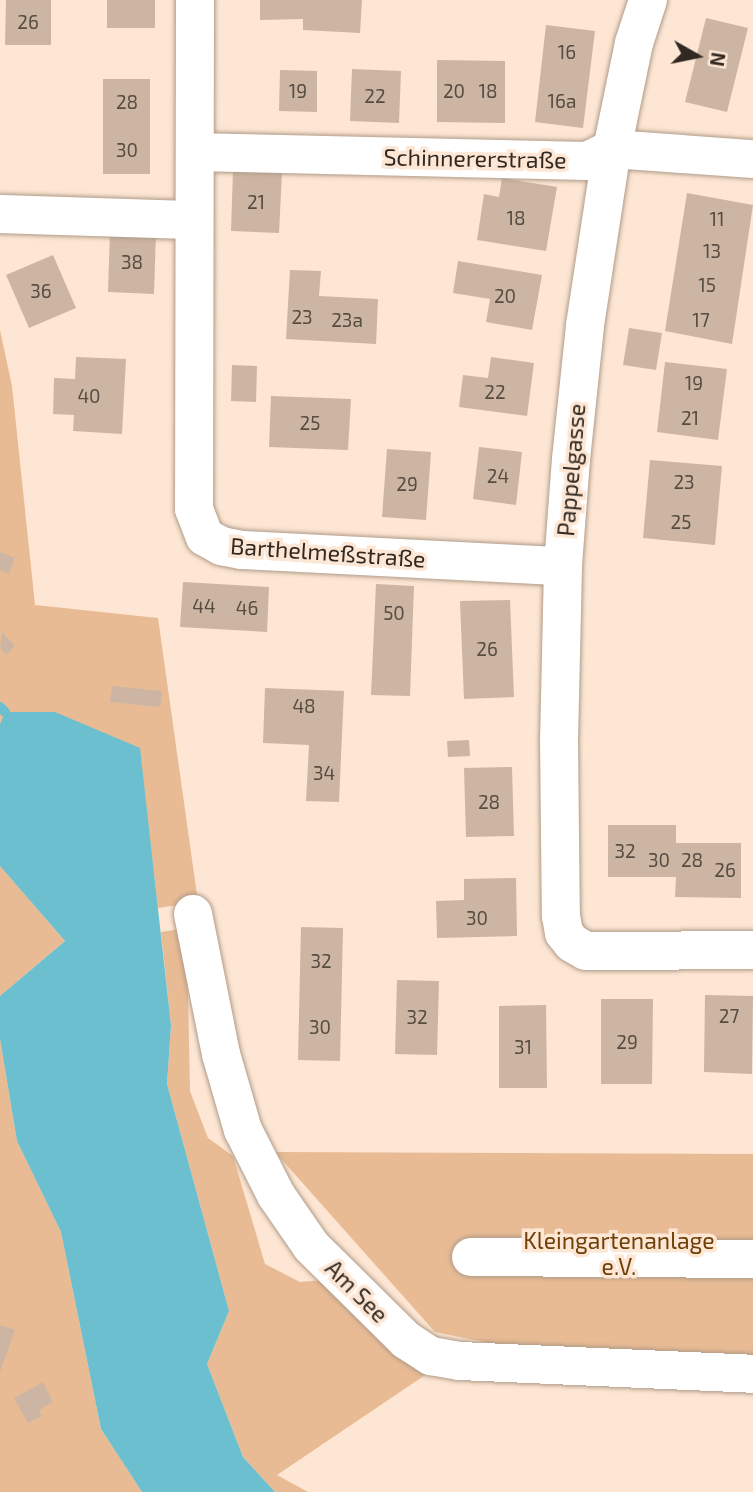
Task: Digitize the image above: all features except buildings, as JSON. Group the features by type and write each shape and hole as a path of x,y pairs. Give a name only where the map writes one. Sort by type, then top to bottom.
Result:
{"street":[{"name":"Barthelmeßstraße","path":"195,0 194,509 205,537 221,546 242,550 563,566"},
{"name":"Pappelgasse","path":"648,0 634,43 612,149 585,326 563,566 559,738 561,916 565,933 572,943 586,951 753,950"},
{"name":"Schinnererstraße","path":"195,152 587,161 612,149 753,159"},
{"path":"0,214 194,220"},
{"name":"Am See","path":"193,914 221,1054 243,1130 276,1195 311,1246 406,1340 431,1356 460,1361 753,1374"},
{"path":"471,1257 753,1259"}],"green space":[{"path":"0,330 12,386 35,605 158,618 198,902 158,908 139,748 5,712 0,724"},
{"path":"0,866 65,941 0,996"},
{"path":"181,929 188,992 190,1091 208,1138 233,1156 265,1264 300,1282 333,1279 440,1365 277,1475 308,1492 275,1492 243,1457 207,1364 229,1311 167,1084 171,1025 161,932"},
{"path":"0,1039 17,1141 61,1232 101,1429 142,1492 0,1492"},
{"name":"Kleingartenanlage e.V.","path":"275,1152 753,1154 753,1356 524,1350 435,1332"}],"water":[{"path":"5,712 55,712 140,748 171,1025 167,1084 229,1311 207,1364 243,1457 275,1492 142,1492 101,1429 61,1232 17,1141 0,1039 0,996 65,941 0,866 0,724"}],"waterway":[{"path":"0,707 5,712"}]}
